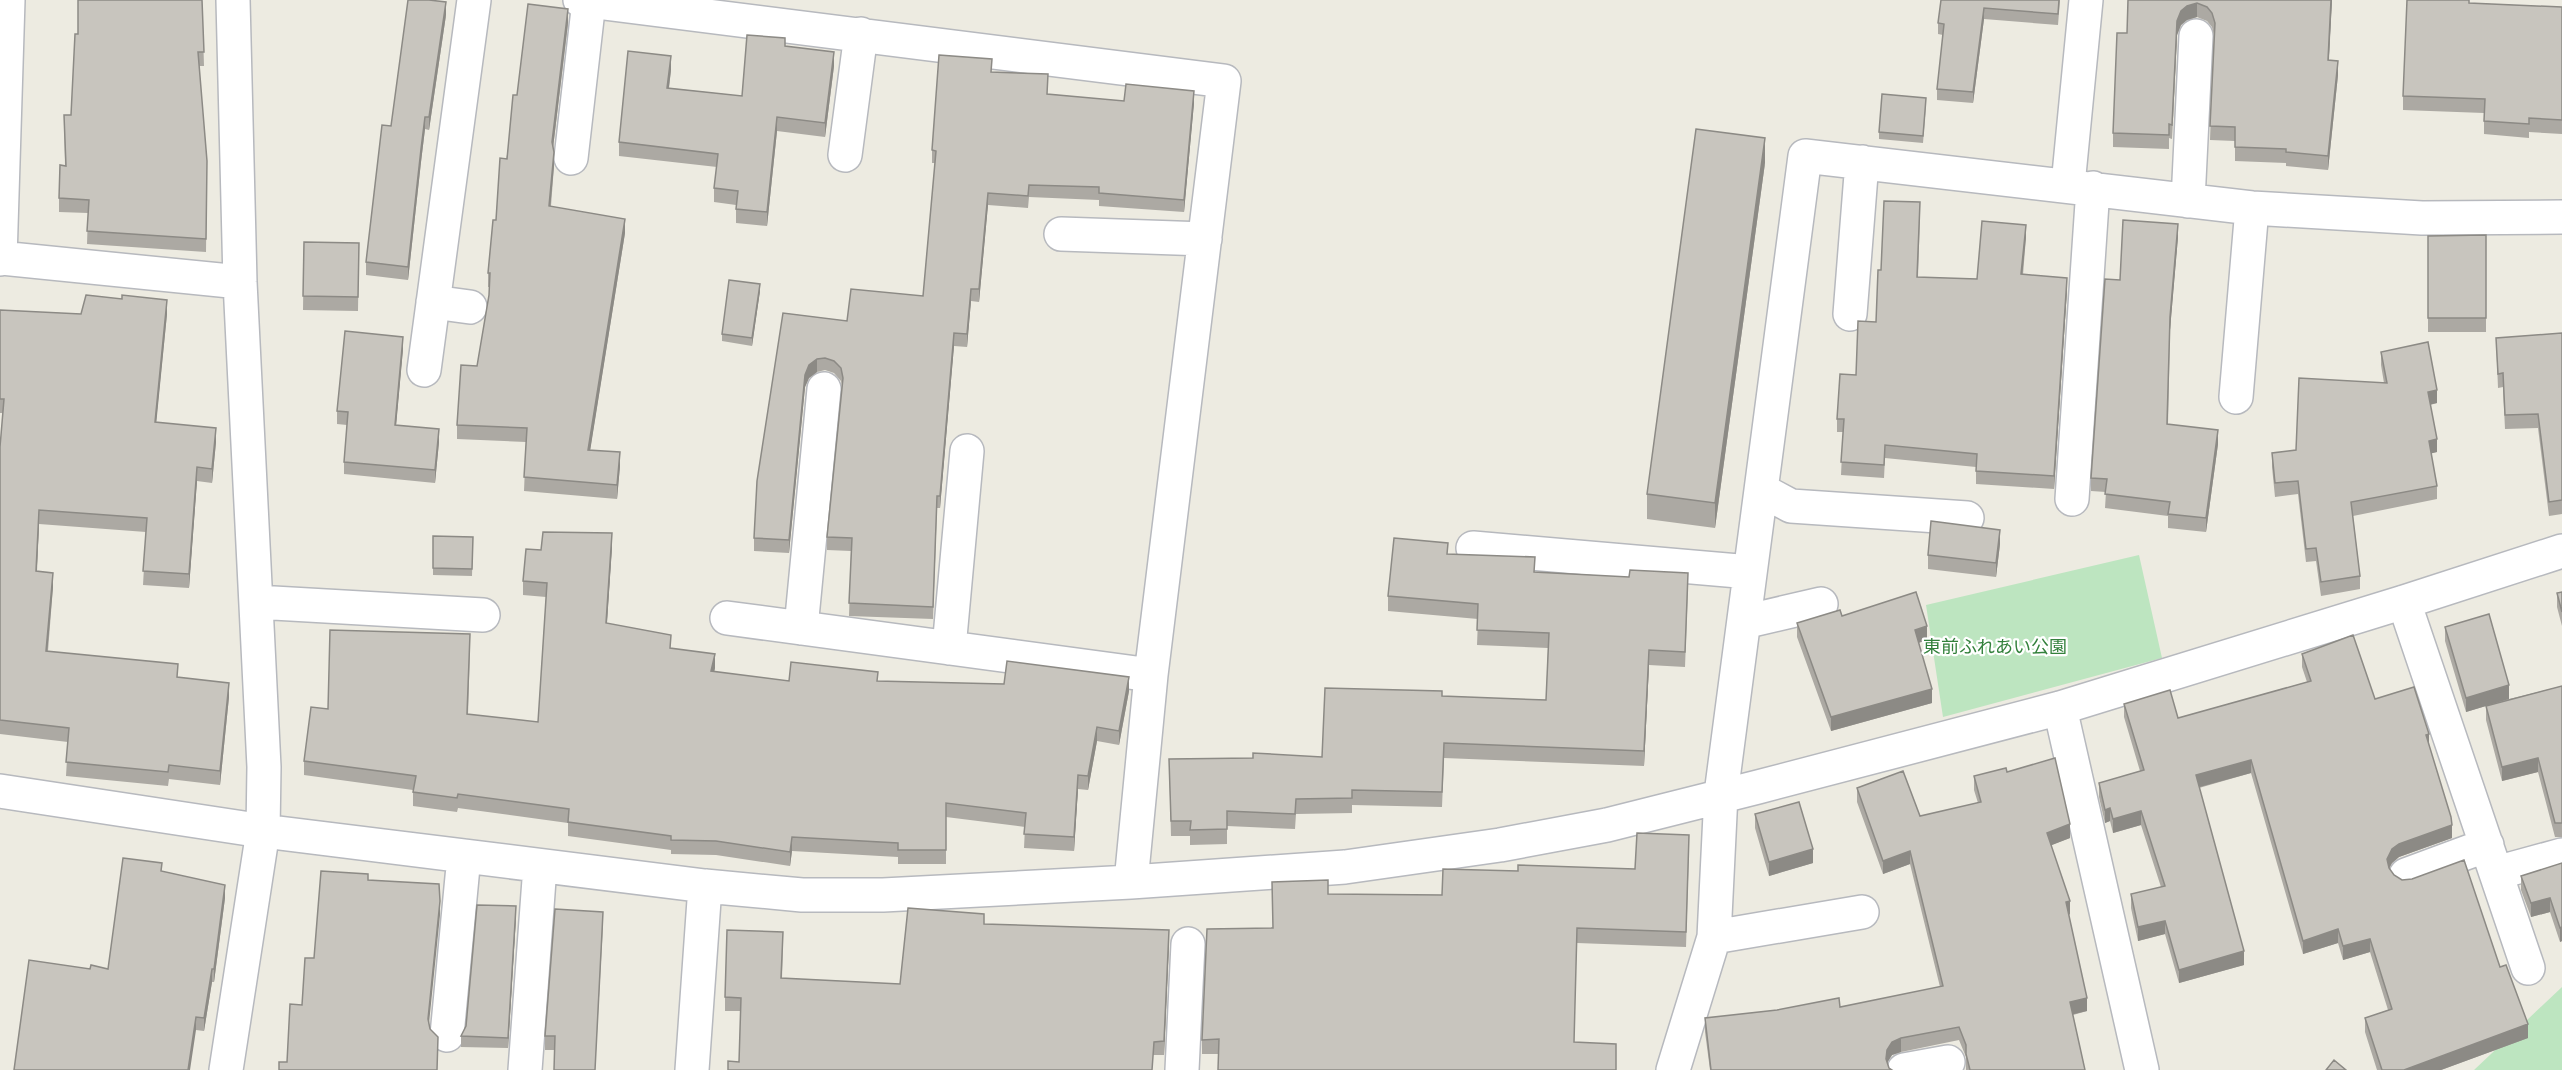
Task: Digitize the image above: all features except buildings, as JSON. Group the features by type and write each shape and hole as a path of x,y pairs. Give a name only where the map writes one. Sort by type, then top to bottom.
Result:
{"street":[{"path":"8,0 0,258 240,282"},
{"path":"226,1070 263,831 264,767 240,282 233,0"},
{"path":"424,370 474,0"},
{"path":"2072,499 2085,0"},
{"path":"571,158 584,1 779,12 861,34 1224,81 1151,675 1131,882"},
{"path":"845,155 861,34"},
{"path":"2188,201 2196,36"},
{"path":"1673,1070 1714,937 1721,795 1805,156 2252,208 2422,218 2562,217"},
{"path":"1850,314 1862,162"},
{"path":"2236,397 2252,208"},
{"path":"1061,234 1205,239"},
{"path":"433,302 470,307"},
{"path":"801,628 824,389"},
{"path":"949,648 967,451"},
{"path":"1761,490 1791,506 1967,518"},
{"path":"1473,548 1750,572"},
{"path":"0,791 263,831 705,886 802,895 872,895 1131,882 1345,867 1500,845 1606,825 2060,708 2562,551"},
{"path":"256,602 483,615"},
{"path":"2404,602 2528,968"},
{"path":"1744,622 1821,604"},
{"path":"727,618 1151,675"},
{"path":"2060,708 2142,1070"},
{"path":"2406,875 2492,859 2562,855"},
{"path":"447,1035 464,856"},
{"path":"525,1070 540,866"},
{"path":"692,1070 705,886"},
{"path":"1714,937 1862,912"},
{"path":"1182,1070 1188,944"},
{"path":"1904,1070 1948,1062"}],"green space":[{"name":"東前ふれあい公園","path":"2139,555 2162,658 1943,717 1926,605"},
{"path":"2562,987 2562,1070 2474,1070"}]}
